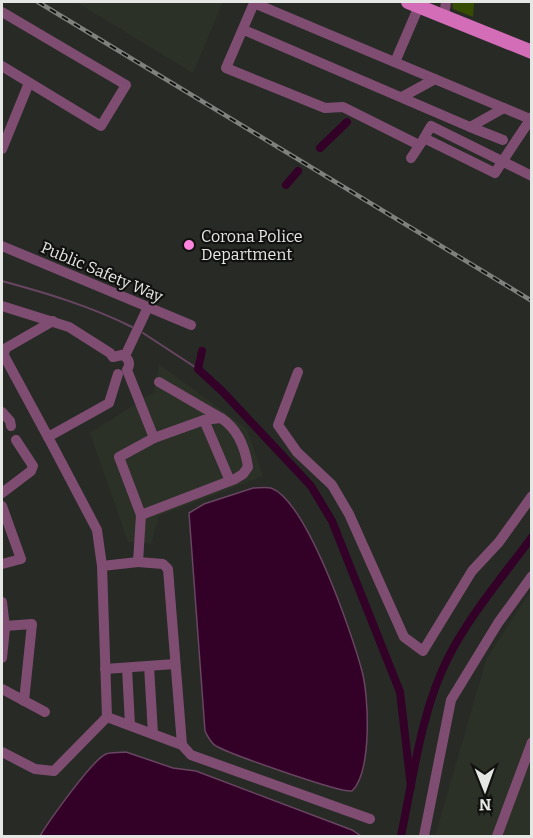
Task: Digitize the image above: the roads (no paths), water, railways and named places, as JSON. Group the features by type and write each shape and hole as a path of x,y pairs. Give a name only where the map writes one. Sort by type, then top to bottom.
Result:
{"main road":[{"path":"414,4 531,51"}],"street":[{"path":"444,16 446,2"},
{"path":"254,3 531,118 495,173 343,107 325,108 225,68 244,30 254,3"},
{"path":"395,62 414,4"},
{"path":"2,13 126,85 101,126 2,66"},
{"path":"244,30 503,140"},
{"path":"402,97 435,79"},
{"path":"2,149 29,83"},
{"path":"470,127 504,108"},
{"path":"411,158 424,141 431,126 531,176"},
{"name":"Public Safety Way","path":"2,246 191,325"},
{"path":"2,306 69,327 110,352 113,357"},
{"path":"125,356 148,307"},
{"path":"2,752 35,769 54,771 107,717 102,566 97,530 3,352 6,348 53,321"},
{"path":"48,437 109,403 122,372 129,362 125,356 119,354 110,362 111,368 122,372 154,438"},
{"path":"298,372 278,425 297,453 332,485 349,514 404,637 423,651 472,571 499,542 531,496"},
{"path":"141,515 230,481 243,474 248,467 238,433 229,423 159,382"},
{"path":"2,412 10,421 11,426"},
{"path":"138,562 141,515 119,457 154,438 204,420 221,418"},
{"path":"204,420 230,481"},
{"path":"2,493 31,471 33,466 16,440"},
{"path":"2,507 21,559 2,564"},
{"path":"102,566 138,562 163,564 168,569 182,745"},
{"path":"424,837 451,700 498,623 531,576"},
{"path":"2,607 5,626 2,654"},
{"path":"5,626 32,624 24,701"},
{"path":"105,669 175,664"},
{"path":"149,666 153,734"},
{"path":"127,668 130,725"},
{"path":"2,689 45,712"},
{"path":"107,717 182,745 191,755 370,819"},
{"path":"497,837 531,742"}],"waterway":[{"path":"320,148 347,122"},
{"path":"286,185 298,171"},
{"path":"2,281 68,301 132,327"},
{"path":"143,333 198,369"},
{"path":"202,351 198,369 223,392 311,486 332,521 400,692 411,787"},
{"path":"401,836 424,723 448,658 487,596 532,537"}],"railway":[{"path":"38,2 532,301"}],"place":[{"name":"Corona Police Department","path":"189,245"}]}
